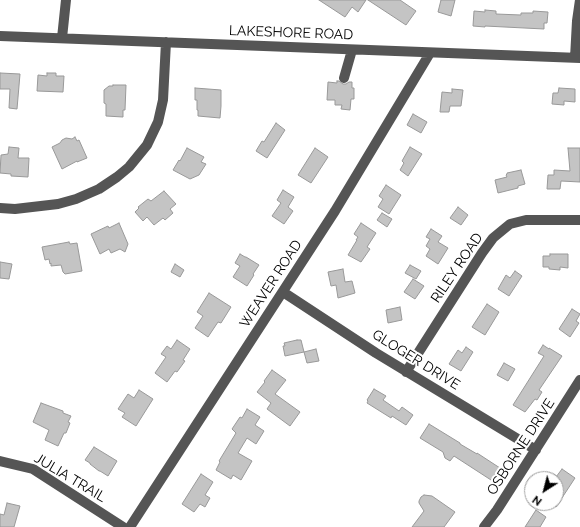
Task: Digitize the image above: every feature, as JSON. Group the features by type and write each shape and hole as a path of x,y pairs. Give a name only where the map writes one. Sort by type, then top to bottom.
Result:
{"street":[{"path":"62,38 66,0"},
{"path":"578,58 577,21 580,0"},
{"name":"LAKESHORE ROAD","path":"0,36 578,58"},
{"path":"0,208 15,209 36,207 58,204 76,199 99,189 130,167 147,145 158,122 163,100 166,42"},
{"path":"344,78 352,50"},
{"name":"WEAVER ROAD","path":"130,527 335,211 430,53"},
{"name":"RILEY ROAD","path":"406,372 493,238 510,224 526,220 580,220"},
{"name":"GLOGER DRIVE","path":"283,292 406,372 536,450"},
{"name":"OSBORNE DRIVE","path":"484,527 497,510 580,380"},
{"name":"JULIA TRAIL","path":"0,461 32,468 123,527"}],"building":[{"path":"319,0 366,0 358,12 352,7 345,17"},
{"path":"368,0 400,0 416,11 406,25"},
{"path":"441,0 455,0 451,16 438,12"},
{"path":"485,10 496,11 496,14 521,15 521,13 533,13 533,11 548,12 547,23 544,23 544,29 473,26 474,11 485,12"},
{"path":"0,73 20,74 17,109 9,108 10,89 0,89"},
{"path":"47,73 56,73 56,76 64,76 63,92 37,91 38,75 47,76"},
{"path":"337,81 343,84 352,82 352,88 354,88 354,99 351,99 350,110 341,109 342,105 335,105 335,100 327,100 328,82 337,83"},
{"path":"113,85 126,85 125,110 123,110 123,117 106,116 104,90"},
{"path":"195,88 221,90 220,118 198,116 197,100 195,100"},
{"path":"559,88 575,89 575,102 564,101 564,105 552,104 553,93 558,93"},
{"path":"452,89 463,90 461,106 450,106 449,112 440,112 442,92 452,93"},
{"path":"413,114 427,122 421,133 407,125"},
{"path":"276,123 285,130 267,158 256,151 262,141 264,142"},
{"path":"75,137 77,141 79,140 87,158 77,161 62,169 52,147 66,138 72,139"},
{"path":"9,147 19,148 18,158 29,158 28,177 11,176 11,174 0,173 1,155 8,154"},
{"path":"410,147 422,154 408,176 400,170 404,163 402,161"},
{"path":"187,148 204,157 201,162 206,164 199,175 190,179 173,170"},
{"path":"315,148 328,157 311,183 298,175"},
{"path":"568,148 580,148 580,182 561,181 560,189 547,189 548,175 554,175 554,170 570,171"},
{"path":"521,170 525,184 518,186 518,188 498,193 495,180 507,177 507,173"},
{"path":"386,185 401,195 389,214 378,207 383,199 379,196"},
{"path":"283,190 294,197 288,207 293,211 284,224 272,216 281,203 277,200"},
{"path":"164,191 176,204 170,209 173,213 165,220 163,218 154,225 147,217 143,221 135,212 139,208 138,207 148,199 151,201"},
{"path":"458,207 468,215 461,225 450,218"},
{"path":"382,213 392,219 387,227 377,220"},
{"path":"119,223 128,244 125,252 120,249 111,253 109,249 100,254 91,234 108,226 109,228"},
{"path":"361,223 376,233 367,247 370,249 361,262 348,255 357,240 358,237 354,234"},
{"path":"431,229 442,236 438,242 448,248 438,264 426,256 430,249 426,246 430,239 426,237"},
{"path":"69,242 70,244 77,243 82,271 65,274 61,265 51,266 49,259 45,260 42,247"},
{"path":"240,254 259,265 247,286 233,277 240,266 235,263"},
{"path":"550,254 568,254 568,268 560,267 560,270 543,267 543,256 550,256"},
{"path":"0,262 12,264 9,279 0,278"},
{"path":"175,264 184,270 180,277 171,272"},
{"path":"410,265 421,271 416,279 405,273"},
{"path":"343,269 345,282 352,281 355,293 338,298 336,285 331,286 328,272"},
{"path":"515,271 522,276 509,296 498,289 506,275 510,278"},
{"path":"413,279 424,286 415,299 404,292"},
{"path":"209,293 231,307 221,323 218,322 208,337 195,328 203,316 197,312"},
{"path":"487,304 499,312 485,335 472,327"},
{"path":"400,307 402,320 388,323 386,310"},
{"path":"572,309 580,314 576,321 579,323 570,337 559,329"},
{"path":"177,340 190,349 183,360 185,361 167,382 155,373 166,357 161,354 167,346 171,349"},
{"path":"301,340 304,352 285,356 283,346 285,346 284,343"},
{"path":"543,345 562,356 539,390 542,392 537,400 535,399 525,412 513,405 544,356 538,353"},
{"path":"466,347 473,352 461,371 449,364 458,350 462,353"},
{"path":"316,349 319,361 307,363 304,352"},
{"path":"504,363 515,369 508,381 497,375"},
{"path":"272,370 286,380 275,394 300,412 290,426 267,409 271,403 257,392"},
{"path":"374,389 386,396 383,400 399,411 402,407 413,415 406,425 392,416 391,418 367,403 367,400"},
{"path":"139,390 153,399 136,426 122,417 125,413 118,409 128,394 134,398"},
{"path":"41,403 63,411 63,413 71,416 66,433 64,433 58,446 45,440 49,430 33,422"},
{"path":"247,409 260,417 255,425 264,431 256,444 247,438 238,453 252,461 241,480 233,475 231,479 216,470 220,462 219,461 236,433 232,429 240,417 242,418"},
{"path":"429,424 500,468 491,480 454,456 450,461 445,458 443,452 420,438"},
{"path":"94,447 117,461 108,476 85,460"},
{"path":"562,469 575,478 564,495 564,471 560,471"},
{"path":"201,474 213,482 205,495 210,498 205,507 200,504 194,512 182,504"},
{"path":"424,495 432,496 455,512 444,527 412,527 424,511 419,501"},
{"path":"7,503 20,506 14,527 0,527 0,514 4,515"},
{"path":"535,511 546,517 540,527 525,527"}]}
